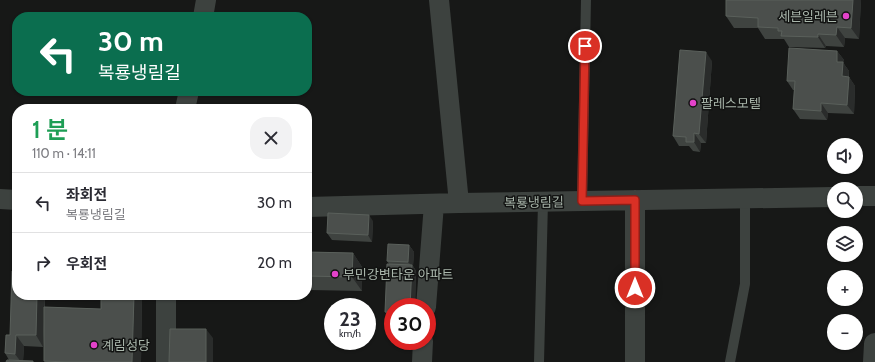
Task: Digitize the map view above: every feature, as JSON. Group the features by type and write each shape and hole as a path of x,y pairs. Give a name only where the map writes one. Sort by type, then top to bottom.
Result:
{"street":[{"path":"204,12 206,0"},
{"path":"439,0 459,202"},
{"path":"863,196 875,196"},
{"name":"복룡냉림길","path":"312,207 459,202 827,197"},
{"path":"0,199 12,200"},
{"path":"635,200 635,362"},
{"path":"427,298 434,204"},
{"path":"166,300 166,362"},
{"path":"874,362 875,344"},
{"path":"422,362 423,350"}],"lane":[{"path":"582,201 586,0"},
{"path":"730,362 745,284 745,199"},
{"path":"539,362 543,202"}],"building":[{"path":"726,0 853,0 851,28 837,27 836,35 818,34 818,37 781,36 782,31 778,31 778,28 758,27 758,18 726,16"},
{"path":"789,48 837,51 837,62 843,62 842,76 849,77 847,105 821,103 821,111 793,109 795,81 787,81"},
{"path":"680,50 706,52 699,134 694,133 694,142 686,142 686,137 673,136"},
{"path":"328,213 369,215 368,235 327,233"},
{"path":"388,244 409,245 408,262 387,261"},
{"path":"312,252 353,253 352,277 312,276"},
{"path":"387,264 412,265 410,298 386,298"},
{"path":"12,271 12,300 37,300 36,335 16,335 15,354 5,353 6,335 10,335"},
{"path":"101,300 134,300 132,362 44,361 44,307 101,309"},
{"path":"170,329 206,329 206,362 169,362"},
{"path":"7,360 33,361 33,362 6,362"}],"place":[{"name":"세븐일레븐","path":"846,16"},
{"name":"팔레스모텔","path":"693,103"},
{"name":"부민강변타운 아파트","path":"335,274"},
{"name":"계림성당","path":"94,345"}],"route":[{"path":"585,46 582,201 635,200 635,288"}]}
